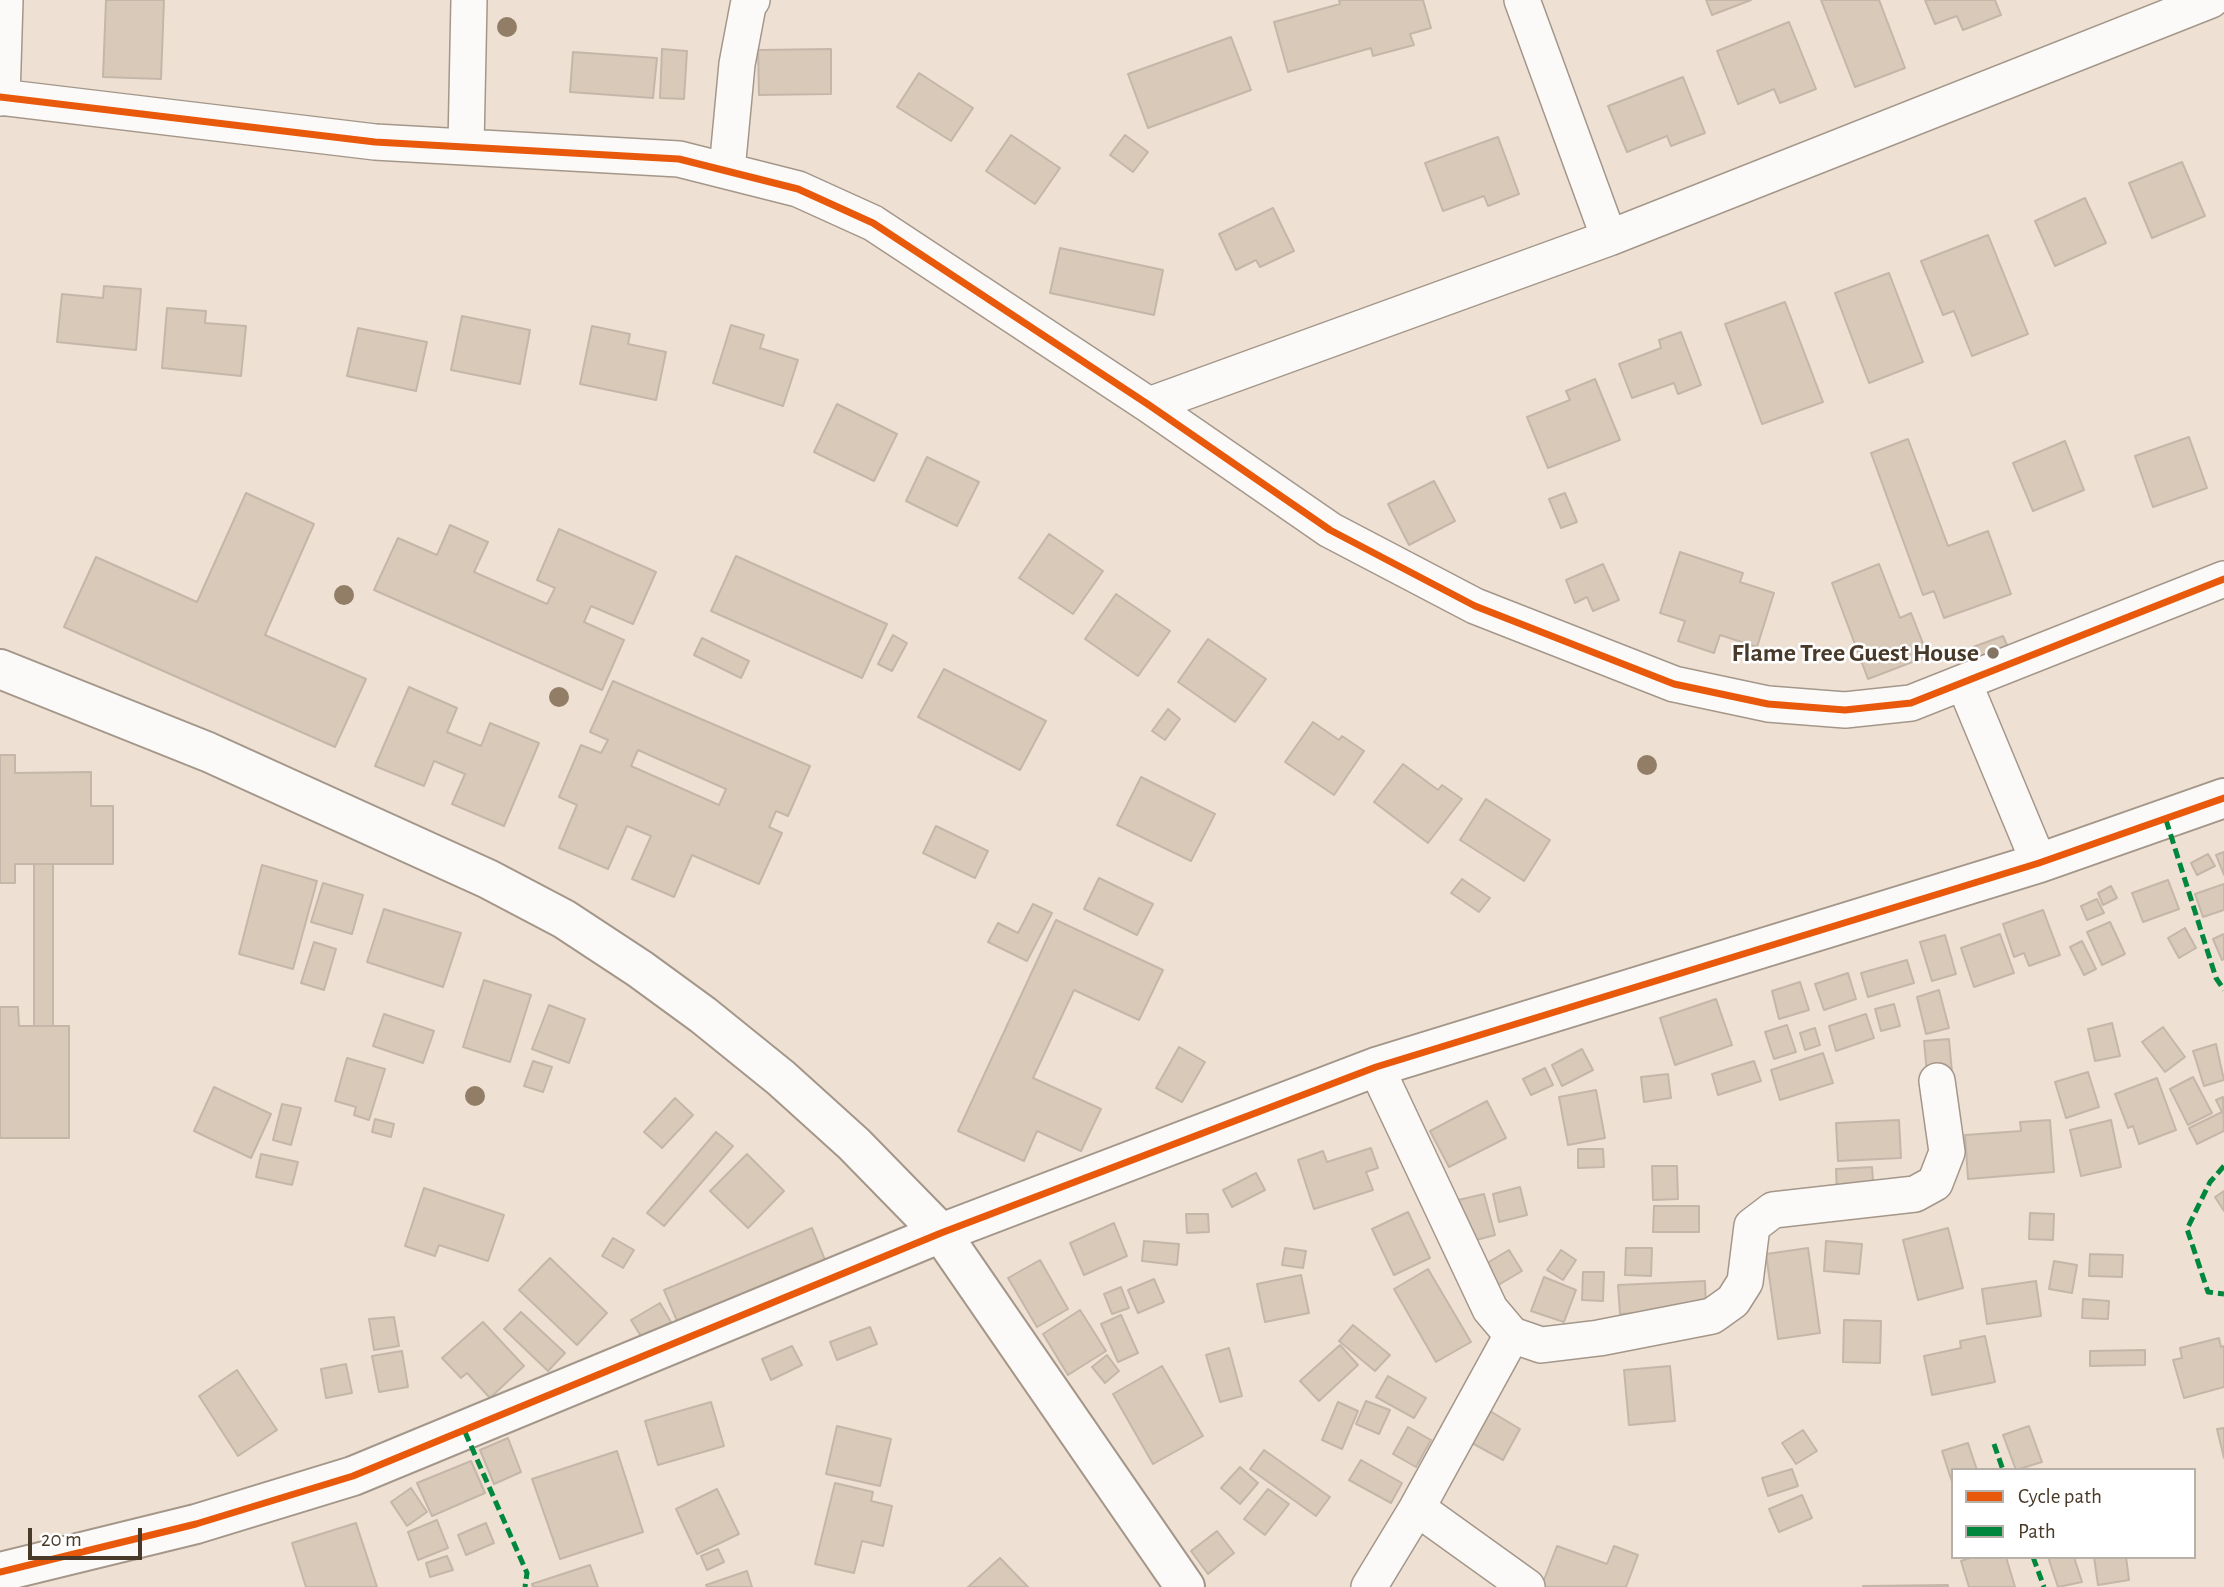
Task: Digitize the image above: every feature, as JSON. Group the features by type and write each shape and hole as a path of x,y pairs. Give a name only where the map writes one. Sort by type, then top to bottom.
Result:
{"street":[{"path":"5,0 1,97 374,142 679,159 798,189 873,223 1342,536 1475,606 1674,684 1768,704 1845,710 1911,703 2224,579"},
{"path":"466,146 469,0"},
{"path":"727,170 737,64 752,0"},
{"path":"1522,0 1609,237"},
{"path":"1149,405 1609,237 2211,0"},
{"path":"0,669 208,752 488,879 564,919 651,976 781,1078 854,1144 941,1233 1185,1587"},
{"path":"1964,683 2039,863"},
{"path":"0,1572 196,1524 353,1476 941,1233 1376,1067 2039,863 2224,798"},
{"path":"1376,1067 1490,1308 1512,1335 1541,1345 1599,1338 1712,1316 1733,1301 1745,1282 1752,1226 1773,1210 1915,1194 1936,1183 1947,1152 1937,1081"},
{"path":"1369,1587 1417,1508 1512,1335"},
{"path":"1417,1508 1527,1587"}],"building":[{"path":"106,0 164,0 161,79 103,77"},
{"path":"1339,0 1423,0 1431,28 1410,34 1414,45 1373,56 1371,48 1288,72 1274,22 1340,4"},
{"path":"1706,0 1751,0 1712,15"},
{"path":"1821,0 1879,0 1905,68 1855,87"},
{"path":"1925,0 1995,0 2001,15 1963,30 1957,16 1935,24"},
{"path":"1789,22 1816,89 1780,103 1774,89 1738,104 1717,51"},
{"path":"1231,37 1251,90 1148,128 1128,74"},
{"path":"662,49 687,51 684,99 660,98"},
{"path":"831,49 831,94 759,95 758,50"},
{"path":"573,52 657,58 653,98 570,92"},
{"path":"919,73 973,108 951,141 897,107"},
{"path":"1683,77 1705,133 1671,146 1667,136 1627,152 1608,106"},
{"path":"1011,135 1060,168 1035,204 986,171"},
{"path":"1125,135 1148,152 1133,172 1110,155"},
{"path":"1498,137 1519,194 1488,206 1484,196 1443,211 1425,163"},
{"path":"2182,162 2205,216 2152,238 2129,183"},
{"path":"2085,198 2106,243 2055,266 2035,221"},
{"path":"1273,208 1294,251 1260,267 1256,260 1236,270 1219,234"},
{"path":"1988,235 2028,334 1972,356 1954,311 1943,315 1921,261"},
{"path":"1060,248 1163,270 1154,315 1050,293"},
{"path":"1889,273 1923,362 1869,383 1835,293"},
{"path":"104,286 141,289 136,350 57,342 62,294 103,298"},
{"path":"1785,302 1823,402 1762,424 1725,324"},
{"path":"167,308 206,311 205,323 246,326 241,376 162,368"},
{"path":"462,316 530,330 520,384 451,370"},
{"path":"731,325 764,335 760,348 798,360 783,406 713,383"},
{"path":"592,326 630,334 628,344 666,352 656,400 580,384"},
{"path":"358,328 427,342 416,391 347,376"},
{"path":"1681,332 1701,385 1678,394 1674,383 1632,398 1619,364 1661,348 1659,340"},
{"path":"1595,379 1620,440 1548,468 1527,417 1570,400 1566,391"},
{"path":"837,404 897,434 874,481 814,452"},
{"path":"2189,437 2207,488 2153,507 2135,456"},
{"path":"1908,439 1948,546 1988,531 2011,594 1944,618 1934,591 1923,595 1871,453"},
{"path":"2065,441 2084,490 2033,511 2013,463"},
{"path":"927,457 979,482 957,526 906,501"},
{"path":"1434,481 1455,521 1409,545 1388,504"},
{"path":"246,493 314,524 265,635 366,679 335,747 64,627 96,557 197,602"},
{"path":"1565,493 1577,522 1561,528 1549,499"},
{"path":"450,525 488,542 474,572 547,604 555,588 537,580 559,529 656,572 633,624 591,606 584,622 624,640 602,690 374,590 398,538 437,555"},
{"path":"1049,534 1103,571 1073,614 1019,578"},
{"path":"1680,552 1743,573 1740,582 1774,593 1757,647 1720,635 1714,653 1678,641 1685,621 1660,613"},
{"path":"736,556 887,624 862,678 711,611"},
{"path":"1603,564 1619,600 1593,611 1587,597 1575,603 1566,580"},
{"path":"1879,564 1900,618 1911,613 1928,656 1868,679 1832,583"},
{"path":"1116,594 1170,631 1138,676 1085,639"},
{"path":"893,635 907,643 892,671 878,664"},
{"path":"2003,636 2011,654 1980,666 1973,647"},
{"path":"702,638 749,661 741,678 694,655"},
{"path":"1208,639 1266,679 1235,722 1178,682"},
{"path":"944,669 1046,721 1020,770 918,717"},
{"path":"613,681 810,766 788,816 776,811 769,827 782,833 759,884 692,855 674,897 632,879 651,836 627,826 608,869 559,848 577,805 559,797 581,745 601,753 608,740 590,732","holes":["638,750 726,789 719,805 631,766"]},
{"path":"409,687 457,708 447,732 481,746 490,723 539,743 504,826 452,804 465,774 434,761 424,786 375,766"},
{"path":"1168,709 1180,719 1165,740 1152,731"},
{"path":"1313,722 1339,740 1342,736 1364,751 1334,795 1285,762"},
{"path":"0,755 15,755 15,773 91,772 91,806 113,806 113,864 15,864 15,883 0,883"},
{"path":"1403,764 1438,790 1442,785 1462,799 1428,843 1374,802"},
{"path":"1141,777 1215,814 1191,861 1117,825"},
{"path":"1486,799 1550,840 1524,881 1460,840"},
{"path":"936,826 988,851 975,878 923,853"},
{"path":"2224,852 2224,875 2216,855"},
{"path":"2208,854 2215,866 2197,875 2191,863"},
{"path":"34,864 53,864 53,1026 34,1026"},
{"path":"262,865 317,881 293,969 239,954"},
{"path":"1099,878 1153,904 1137,935 1084,909"},
{"path":"1462,879 1490,898 1479,912 1451,893"},
{"path":"2168,880 2179,909 2143,922 2132,893"},
{"path":"323,883 363,895 352,934 311,922"},
{"path":"2224,884 2224,910 2203,917 2195,894"},
{"path":"2111,886 2117,898 2103,905 2098,893"},
{"path":"2097,899 2104,913 2087,920 2081,906"},
{"path":"1033,904 1052,913 1027,961 988,942 998,923 1018,933"},
{"path":"384,909 461,933 443,987 367,962"},
{"path":"2043,910 2060,955 2029,966 2024,953 2014,957 2003,924"},
{"path":"1056,920 1163,970 1139,1020 1074,990 1033,1078 1101,1109 1081,1151 1037,1131 1024,1161 958,1131"},
{"path":"2110,922 2125,954 2102,965 2087,932"},
{"path":"2185,928 2196,948 2179,958 2168,938"},
{"path":"2000,934 2014,973 1974,987 1961,948"},
{"path":"2224,934 2224,959 2222,960 2213,939"},
{"path":"1945,935 1956,974 1932,981 1920,942"},
{"path":"2082,941 2096,969 2084,975 2070,947"},
{"path":"314,942 336,949 324,990 301,983"},
{"path":"1907,960 1914,983 1868,997 1861,973"},
{"path":"1848,973 1856,999 1824,1010 1815,984"},
{"path":"484,980 531,995 510,1062 463,1047"},
{"path":"1800,982 1809,1010 1779,1019 1772,991"},
{"path":"1939,990 1949,1028 1926,1034 1917,997"},
{"path":"1716,999 1732,1045 1675,1065 1660,1018"},
{"path":"1894,1004 1900,1026 1881,1031 1875,1009"},
{"path":"549,1005 585,1019 569,1063 532,1049"},
{"path":"0,1007 18,1007 19,1026 69,1026 69,1138 0,1138"},
{"path":"384,1014 434,1031 423,1063 373,1046"},
{"path":"1866,1014 1874,1038 1836,1051 1829,1026"},
{"path":"2112,1023 2120,1056 2095,1061 2088,1029"},
{"path":"1787,1025 1796,1052 1774,1059 1765,1032"},
{"path":"2163,1027 2185,1057 2165,1072 2142,1042"},
{"path":"1815,1028 1820,1045 1805,1050 1800,1033"},
{"path":"1949,1039 1952,1072 1927,1074 1924,1041"},
{"path":"2216,1044 2224,1080 2204,1086 2193,1051"},
{"path":"1179,1047 1205,1062 1182,1102 1156,1088"},
{"path":"1582,1049 1593,1070 1562,1086 1552,1065"},
{"path":"1823,1053 1833,1083 1780,1100 1771,1070"},
{"path":"347,1058 385,1069 369,1120 354,1115 356,1107 335,1101"},
{"path":"533,1061 552,1067 543,1092 524,1086"},
{"path":"1754,1061 1761,1081 1718,1095 1712,1074"},
{"path":"1545,1068 1553,1085 1531,1095 1523,1079"},
{"path":"2088,1072 2099,1107 2066,1118 2055,1082"},
{"path":"1668,1074 1671,1098 1644,1102 1641,1077"},
{"path":"2193,1077 2212,1113 2188,1125 2170,1089"},
{"path":"2157,1078 2176,1130 2139,1144 2133,1126 2128,1128 2115,1094"},
{"path":"214,1087 271,1114 251,1158 194,1131"},
{"path":"1596,1090 1605,1138 1568,1145 1559,1097"},
{"path":"2223,1097 2224,1131 2197,1144 2189,1128 2222,1112 2216,1100"},
{"path":"675,1098 693,1115 662,1148 644,1132"},
{"path":"1487,1101 1506,1138 1449,1167 1430,1131"},
{"path":"282,1104 301,1108 291,1145 273,1140"},
{"path":"375,1119 394,1124 391,1137 372,1132"},
{"path":"1899,1120 1901,1158 1838,1161 1836,1123"},
{"path":"2050,1120 2054,1172 1968,1179 1965,1135 2021,1131 2020,1122"},
{"path":"2111,1120 2121,1167 2081,1176 2070,1130"},
{"path":"716,1132 733,1146 664,1226 647,1213"},
{"path":"1371,1148 1378,1168 1366,1172 1373,1190 1314,1209 1298,1160 1323,1151 1327,1162"},
{"path":"1578,1149 1603,1149 1604,1167 1578,1168"},
{"path":"261,1154 298,1162 292,1185 256,1177"},
{"path":"747,1154 784,1191 748,1228 710,1191"},
{"path":"1652,1166 1677,1166 1678,1199 1653,1200"},
{"path":"1872,1167 1874,1193 1837,1195 1836,1169"},
{"path":"1256,1173 1265,1190 1232,1207 1223,1190"},
{"path":"1520,1187 1527,1215 1499,1222 1493,1194"},
{"path":"424,1188 504,1215 488,1261 439,1245 435,1256 405,1246"},
{"path":"2224,1191 2224,1211 2215,1197"},
{"path":"1484,1194 1495,1235 1465,1243 1454,1201"},
{"path":"1654,1206 1699,1206 1699,1232 1653,1232"},
{"path":"1408,1212 1430,1258 1394,1275 1372,1229"},
{"path":"2030,1213 2054,1214 2053,1240 2029,1239"},
{"path":"1186,1214 1208,1214 1209,1232 1187,1233"},
{"path":"1114,1223 1127,1256 1084,1275 1070,1243"},
{"path":"812,1228 825,1260 677,1321 664,1290"},
{"path":"1948,1228 1963,1288 1918,1300 1903,1240"},
{"path":"613,1238 634,1250 623,1268 602,1256"},
{"path":"1144,1241 1179,1244 1177,1265 1142,1261"},
{"path":"1826,1241 1862,1244 1859,1274 1824,1271"},
{"path":"1285,1248 1306,1251 1303,1268 1282,1265"},
{"path":"1626,1248 1652,1248 1651,1276 1625,1275"},
{"path":"1808,1248 1820,1333 1778,1339 1766,1254"},
{"path":"1509,1250 1522,1271 1495,1287 1482,1266"},
{"path":"1561,1250 1576,1260 1563,1280 1547,1270"},
{"path":"2090,1254 2123,1255 2122,1277 2089,1276"},
{"path":"550,1258 607,1313 577,1345 519,1290"},
{"path":"1040,1260 1068,1309 1037,1327 1008,1278"},
{"path":"2054,1261 2077,1265 2072,1293 2049,1289"},
{"path":"1428,1269 1471,1342 1436,1362 1394,1289"},
{"path":"1583,1272 1604,1272 1603,1301 1582,1300"},
{"path":"1301,1275 1309,1313 1265,1322 1257,1284"},
{"path":"1544,1277 1576,1290 1564,1322 1531,1311"},
{"path":"1154,1279 1164,1302 1138,1313 1128,1290"},
{"path":"1705,1281 1706,1310 1620,1314 1618,1285"},
{"path":"2036,1281 2041,1316 1987,1324 1982,1289"},
{"path":"1121,1287 1129,1308 1112,1314 1104,1294"},
{"path":"2083,1299 2109,1301 2108,1319 2082,1318"},
{"path":"660,1303 671,1322 642,1338 631,1320"},
{"path":"1080,1310 1106,1351 1068,1375 1043,1334"},
{"path":"521,1312 565,1353 548,1371 504,1329"},
{"path":"1121,1315 1138,1353 1118,1362 1101,1324"},
{"path":"394,1317 399,1346 374,1350 369,1319"},
{"path":"1844,1320 1881,1321 1880,1363 1843,1362"},
{"path":"483,1322 524,1366 490,1398 467,1373 461,1378 442,1358"},
{"path":"1353,1325 1390,1355 1375,1371 1339,1341"},
{"path":"870,1327 877,1344 837,1360 830,1342"},
{"path":"1985,1336 1995,1382 1932,1395 1924,1356 1961,1348 1960,1341"},
{"path":"2219,1338 2221,1347 2224,1346 2224,1387 2184,1398 2173,1360 2182,1358 2180,1348"},
{"path":"1340,1345 1358,1365 1319,1401 1300,1381"},
{"path":"792,1346 802,1365 771,1380 762,1359"},
{"path":"1229,1348 1242,1396 1220,1402 1206,1355"},
{"path":"2145,1350 2145,1365 2090,1366 2090,1351"},
{"path":"402,1351 408,1387 379,1392 372,1356"},
{"path":"1107,1355 1119,1371 1105,1383 1092,1367"},
{"path":"346,1364 352,1393 326,1398 321,1369"},
{"path":"1162,1366 1203,1436 1153,1464 1113,1394"},
{"path":"1670,1366 1675,1421 1629,1425 1624,1370"},
{"path":"237,1370 277,1430 238,1456 199,1396"},
{"path":"1388,1376 1426,1398 1414,1418 1376,1397"},
{"path":"1366,1401 1390,1410 1379,1434 1356,1424"},
{"path":"711,1402 724,1446 658,1465 645,1421"},
{"path":"1338,1402 1358,1411 1342,1449 1322,1440"},
{"path":"1490,1411 1520,1429 1503,1460 1472,1443"},
{"path":"837,1426 891,1439 880,1486 826,1474"},
{"path":"2029,1426 2042,1462 2015,1468 2003,1435"},
{"path":"1408,1427 1431,1440 1416,1467 1393,1454"},
{"path":"2224,1428 2224,1458 2217,1429"},
{"path":"1803,1430 1817,1451 1796,1464 1782,1443"},
{"path":"508,1438 521,1472 494,1484 480,1450"},
{"path":"1968,1443 1976,1468 1951,1468 1951,1479 1942,1451"},
{"path":"1264,1450 1330,1497 1316,1516 1250,1469"},
{"path":"617,1451 643,1532 560,1559 532,1479"},
{"path":"1361,1460 1402,1483 1391,1503 1349,1480"},
{"path":"471,1461 485,1493 432,1516 417,1483"},
{"path":"1240,1467 1258,1483 1240,1504 1221,1488"},
{"path":"1792,1469 1798,1486 1768,1496 1762,1478"},
{"path":"835,1483 873,1492 871,1501 892,1506 883,1546 862,1541 854,1573 815,1564"},
{"path":"411,1488 427,1512 407,1526 391,1502"},
{"path":"717,1489 739,1534 697,1554 676,1509"},
{"path":"1268,1489 1289,1504 1265,1535 1244,1519"},
{"path":"1802,1495 1812,1518 1779,1532 1769,1509"},
{"path":"437,1520 448,1548 418,1560 408,1532"},
{"path":"356,1523 377,1587 306,1587 292,1543"},
{"path":"486,1523 494,1543 466,1555 458,1535"},
{"path":"1217,1531 1234,1553 1208,1574 1191,1551"},
{"path":"1557,1546 1607,1564 1614,1546 1638,1555 1626,1587 1547,1587 1542,1585"},
{"path":"718,1549 724,1562 707,1570 701,1556"},
{"path":"447,1556 453,1570 430,1577 426,1563"},
{"path":"1000,1558 1028,1587 968,1587"},
{"path":"2007,1559 2015,1587 1969,1587 1961,1561"},
{"path":"2049,1559 2075,1559 2082,1582 2058,1587"},
{"path":"2094,1559 2126,1559 2129,1580 2098,1585"},
{"path":"590,1565 598,1587 533,1587 532,1584"},
{"path":"747,1571 752,1587 706,1585"},
{"path":"1863,1586 1948,1587 1863,1587"}],"marked path":[{"path":"2166,820 2216,978 2224,990"},
{"path":"2224,1166 2210,1182 2187,1229 2208,1292 2224,1294"},
{"path":"465,1432 527,1573 525,1587"},
{"path":"1994,1444 2002,1468"},
{"path":"2034,1559 2044,1587"}],"cycle path":[{"path":"0,97 375,142 679,159 798,189 873,223 1149,405 1330,530 1475,606 1674,684 1768,704 1845,710 1911,703 2224,579"},
{"path":"0,1572 196,1524 353,1476 941,1233 1376,1067 2039,863 2224,798"}],"place":[{"name":"Flame Tree Guest House","path":"1993,653"}]}
